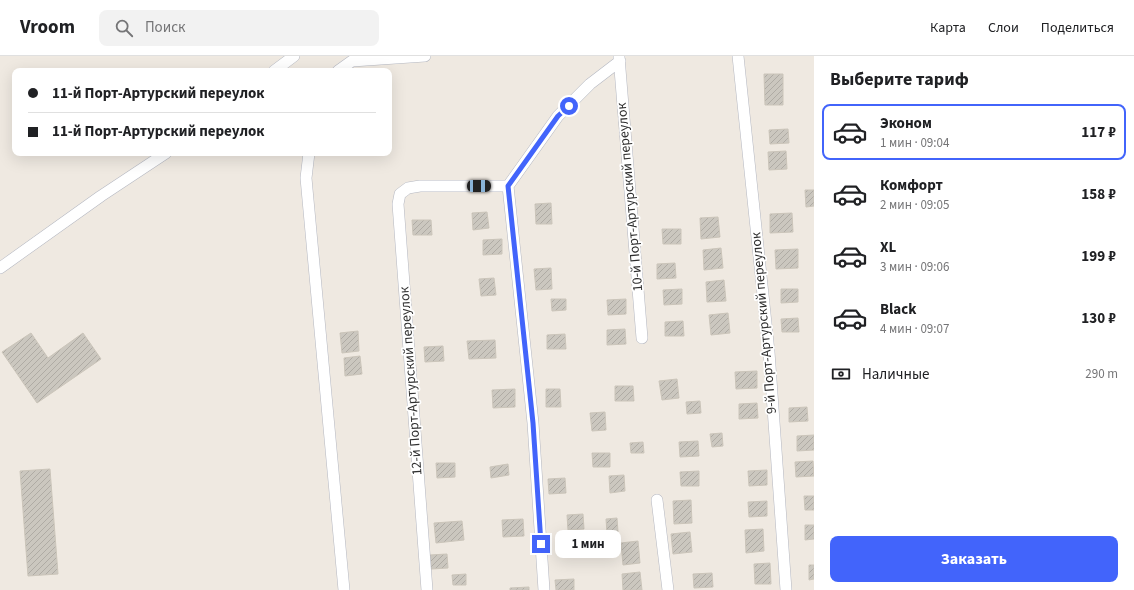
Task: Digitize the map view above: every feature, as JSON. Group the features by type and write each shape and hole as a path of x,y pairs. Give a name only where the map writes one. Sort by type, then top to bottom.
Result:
{"street":[{"path":"278,68 294,56"},
{"path":"342,68 352,61 425,56"},
{"name":"9-й Порт-Артурский переулок","path":"738,56 769,352 786,590"},
{"path":"544,590 533,423 508,186 558,116 590,84 619,59"},
{"name":"10-й Порт-Артурский переулок","path":"619,59 642,338"},
{"path":"0,268 101,196 161,156"},
{"path":"309,156 306,178 344,590"},
{"name":"12-й Порт-Артурский переулок","path":"427,590 398,204 400,194 408,188 420,186 508,186"},
{"path":"657,500 668,590"}],"building":[{"path":"764,74 783,74 783,105 765,105"},
{"path":"788,129 789,143 770,144 769,130"},
{"path":"786,151 787,169 769,170 768,152"},
{"path":"805,190 814,190 814,206 806,207"},
{"path":"551,203 552,224 536,224 535,204"},
{"path":"487,212 489,228 473,230 472,213"},
{"path":"792,213 793,232 770,233 770,214"},
{"path":"718,217 720,237 701,239 700,218"},
{"path":"412,220 431,220 432,235 413,235"},
{"path":"662,229 681,229 681,244 663,244"},
{"path":"502,239 502,254 483,255 483,240"},
{"path":"721,248 723,268 704,270 703,250"},
{"path":"798,249 798,268 776,269 775,250"},
{"path":"675,263 676,278 657,279 657,264"},
{"path":"551,268 552,289 536,290 534,269"},
{"path":"494,278 496,295 481,296 479,279"},
{"path":"724,280 726,301 707,302 706,282"},
{"path":"682,289 682,304 664,305 663,290"},
{"path":"781,289 798,289 798,302 781,303"},
{"path":"551,299 566,299 566,310 552,311"},
{"path":"626,299 626,314 608,315 607,300"},
{"path":"728,313 730,333 711,335 709,315"},
{"path":"798,318 799,332 782,332 781,319"},
{"path":"683,321 684,336 665,336 665,322"},
{"path":"625,329 626,344 607,345 607,330"},
{"path":"358,331 359,351 342,353 340,333"},
{"path":"31,333 48,358 83,333 101,359 37,403 2,352"},
{"path":"565,334 566,349 547,349 547,335"},
{"path":"495,340 496,358 469,359 467,341"},
{"path":"443,346 444,361 425,362 424,347"},
{"path":"360,356 362,374 345,376 344,358"},
{"path":"757,371 757,388 736,389 735,372"},
{"path":"677,379 679,398 662,400 659,381"},
{"path":"615,386 633,386 634,401 615,401"},
{"path":"515,389 515,407 493,408 492,390"},
{"path":"546,389 560,389 561,407 546,407"},
{"path":"700,401 701,413 687,414 686,402"},
{"path":"757,403 758,418 739,419 739,404"},
{"path":"807,407 808,421 789,422 789,408"},
{"path":"605,412 606,430 592,431 590,413"},
{"path":"722,433 723,446 712,447 710,434"},
{"path":"814,435 814,450 797,451 797,436"},
{"path":"698,441 699,456 680,457 679,442"},
{"path":"643,442 644,453 631,453 630,443"},
{"path":"592,453 610,453 610,467 593,467"},
{"path":"813,461 814,476 796,477 795,462"},
{"path":"436,463 455,463 455,477 437,478"},
{"path":"508,464 509,475 491,478 490,467"},
{"path":"50,469 58,574 28,576 20,471"},
{"path":"767,470 767,485 749,486 748,471"},
{"path":"699,471 699,486 681,486 680,472"},
{"path":"624,475 625,491 610,493 609,476"},
{"path":"565,478 566,493 549,494 548,479"},
{"path":"804,496 814,496 814,510 805,510"},
{"path":"691,500 692,523 674,524 673,501"},
{"path":"767,501 767,516 749,517 748,502"},
{"path":"583,514 584,529 568,530 567,515"},
{"path":"617,518 618,532 607,533 606,519"},
{"path":"523,519 524,536 503,537 502,520"},
{"path":"462,521 464,540 436,543 434,523"},
{"path":"805,525 814,525 814,539 805,540"},
{"path":"763,529 764,551 746,553 745,530"},
{"path":"690,532 692,552 673,554 671,534"},
{"path":"638,541 640,563 623,565 621,543"},
{"path":"447,554 448,568 431,569 430,555"},
{"path":"770,563 771,584 755,584 754,564"},
{"path":"809,565 814,565 814,579 809,580"},
{"path":"640,572 642,590 623,590 622,574"},
{"path":"712,573 713,587 694,588 693,574"},
{"path":"466,574 466,585 453,585 452,575"},
{"path":"574,579 574,590 556,590 555,580"},
{"path":"529,587 529,590 510,590 510,588"}],"route":[{"path":"541,544 533,423 508,186 558,116 569,106"}]}
